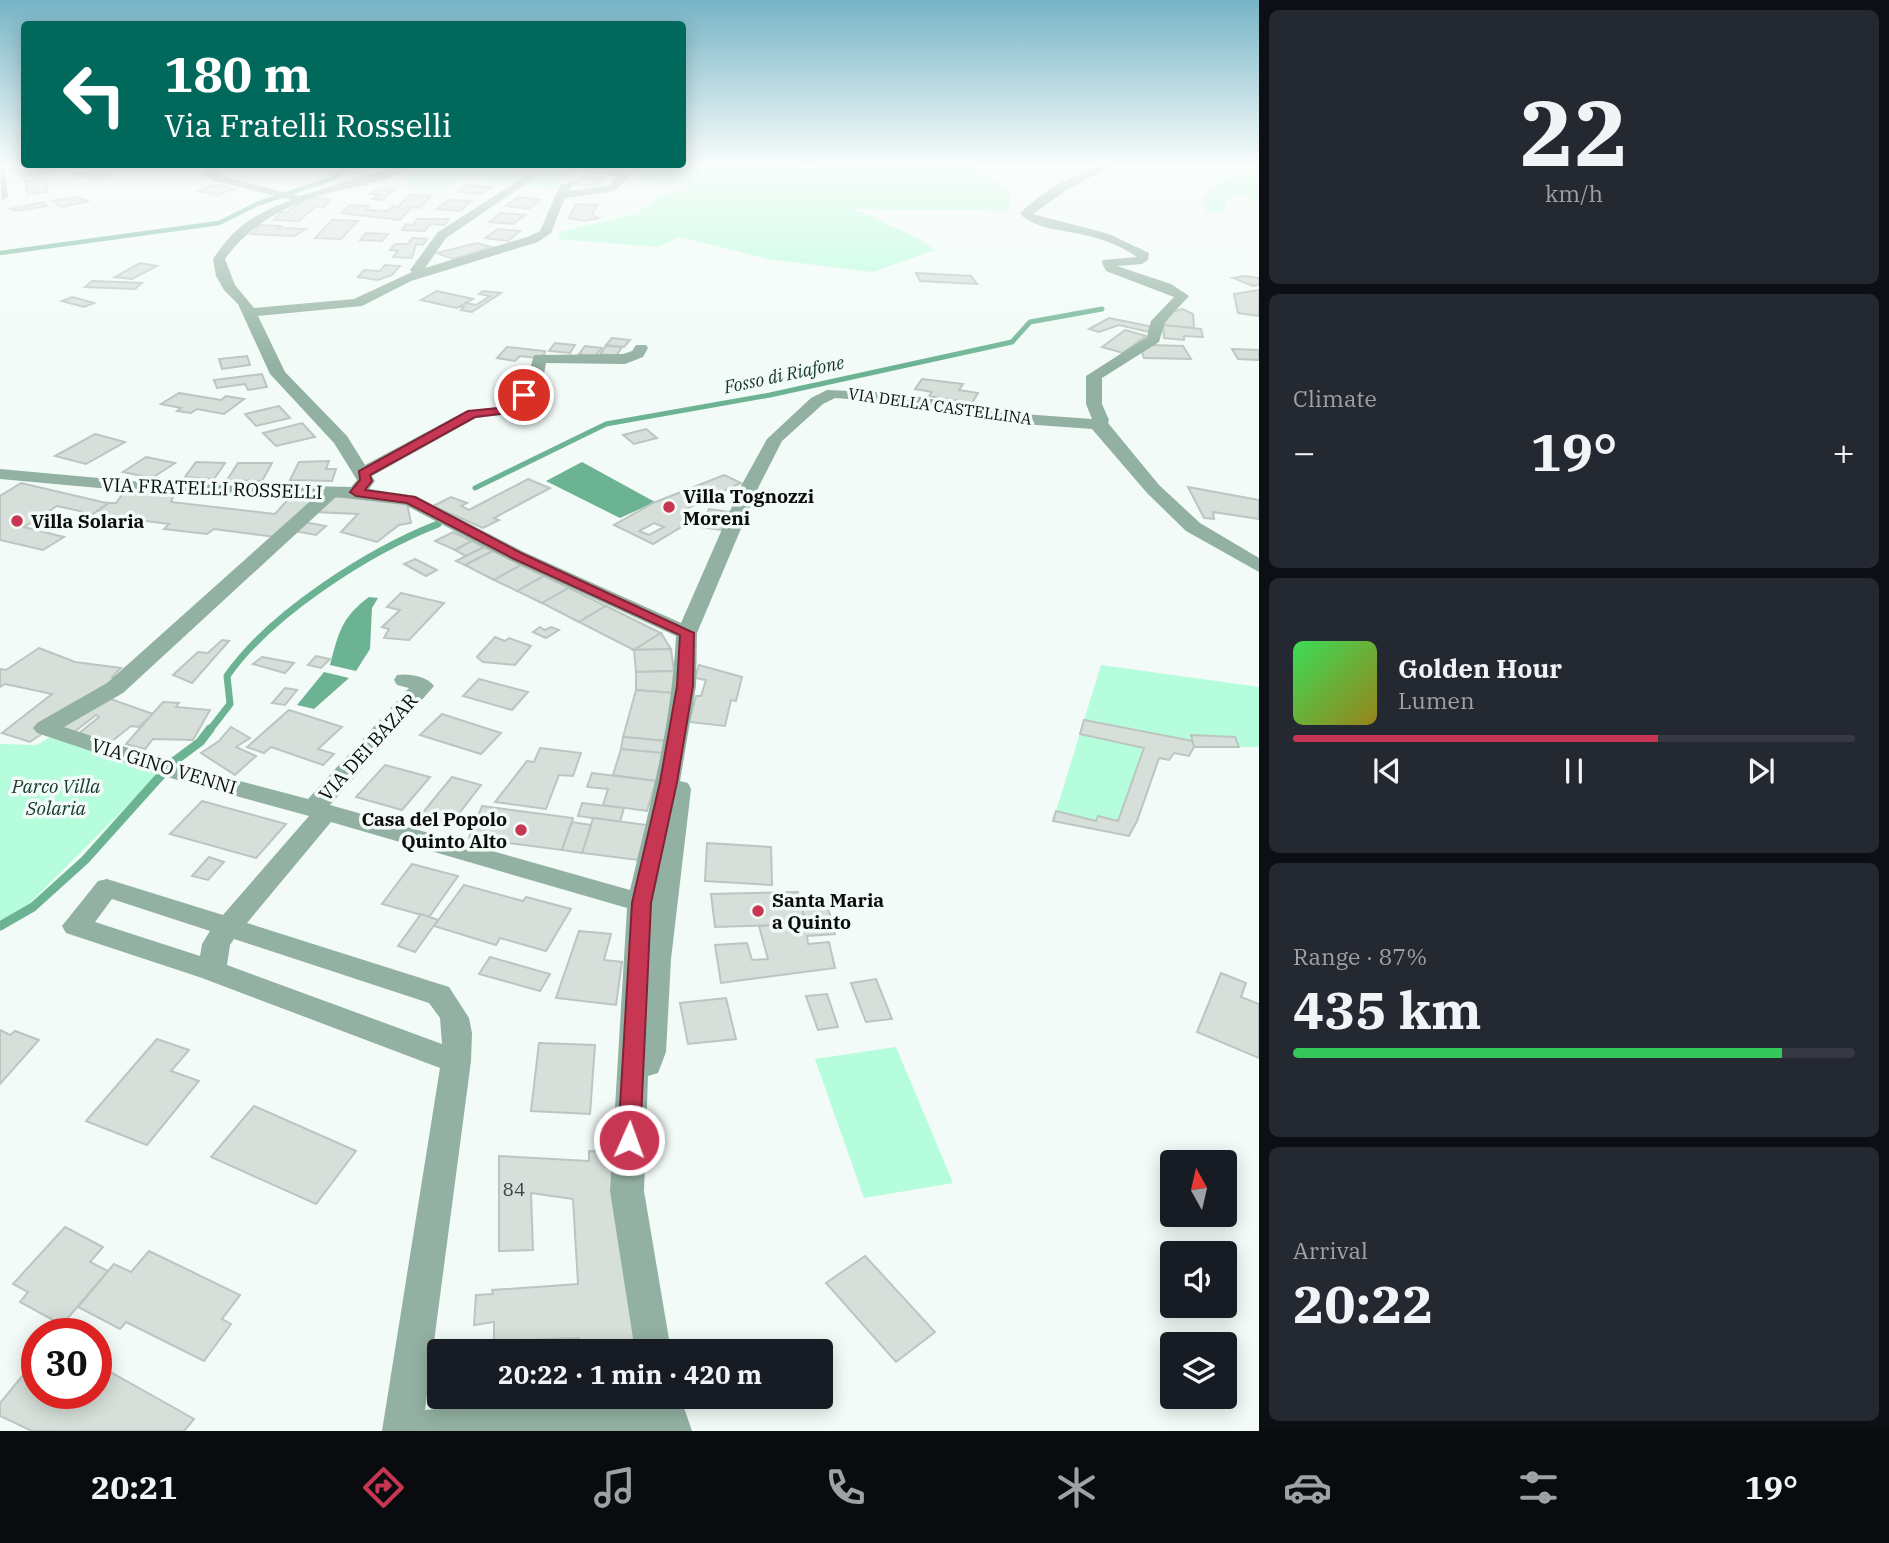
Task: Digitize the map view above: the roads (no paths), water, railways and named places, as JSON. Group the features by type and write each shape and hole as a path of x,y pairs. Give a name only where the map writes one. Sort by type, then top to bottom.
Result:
{"street":[{"path":"241,232 219,259 219,267 229,286 244,302 278,374 341,440 364,473 366,481 356,492"},
{"path":"423,272 417,270 447,232"},
{"path":"249,313 358,303 391,283 534,239 546,232"},
{"path":"1090,232 1133,248 1144,256 1142,260 1108,263 1111,268 1138,281 1175,290 1182,296 1158,321 1154,340 1094,376 1094,404 1101,420 1099,425 1153,489 1193,527 1259,566"},
{"path":"364,473 472,414 512,410 535,379 540,357 625,359 638,354 641,348"},
{"name":"VIA DELLA CASTELLINA","path":"686,644 750,486 775,439 817,401 833,393 897,398 1010,418 1099,425"},
{"name":"VIA FRATELLI ROSSELLI","path":"0,474 144,487 356,492 410,500 686,644"},
{"name":"VIA GINO VENNI","path":"330,493 115,688 45,728 182,774 320,810 641,903"},
{"path":"651,1339 627,1191 632,1069 641,903 668,782 685,686 686,644"},
{"name":"VIA DEI BAZAR","path":"212,971 216,944 420,685"},
{"path":"632,1069 647,1064 651,1052 661,931 680,793 678,783 668,782"},
{"path":"456,1061 212,971 76,926 107,888 439,995 454,1009 458,1034 456,1061 402,1430 666,1412"}],"waterway":[{"path":"0,253 155,232"},
{"name":"Fosso di Riafone","path":"475,488 606,424 770,395 1012,342 1030,322 1102,309"},
{"name":"Fosso di Riafone","path":"209,731 230,704 227,676 268,630 294,608 352,568 382,550 438,524"},
{"name":"Fosso di Riafone","path":"0,926 33,907 85,860 173,762 200,742 210,729"}],"place":[{"name":"Villa Tognozzi Moreni","path":"669,507"},
{"name":"Villa Solaria","path":"17,521"},
{"name":"Casa del Popolo Quinto Alto","path":"521,830"},
{"name":"Santa Maria a Quinto","path":"758,911"}],"park label":[{"name":"Parco Villa Solaria","path":"56,797"}]}
